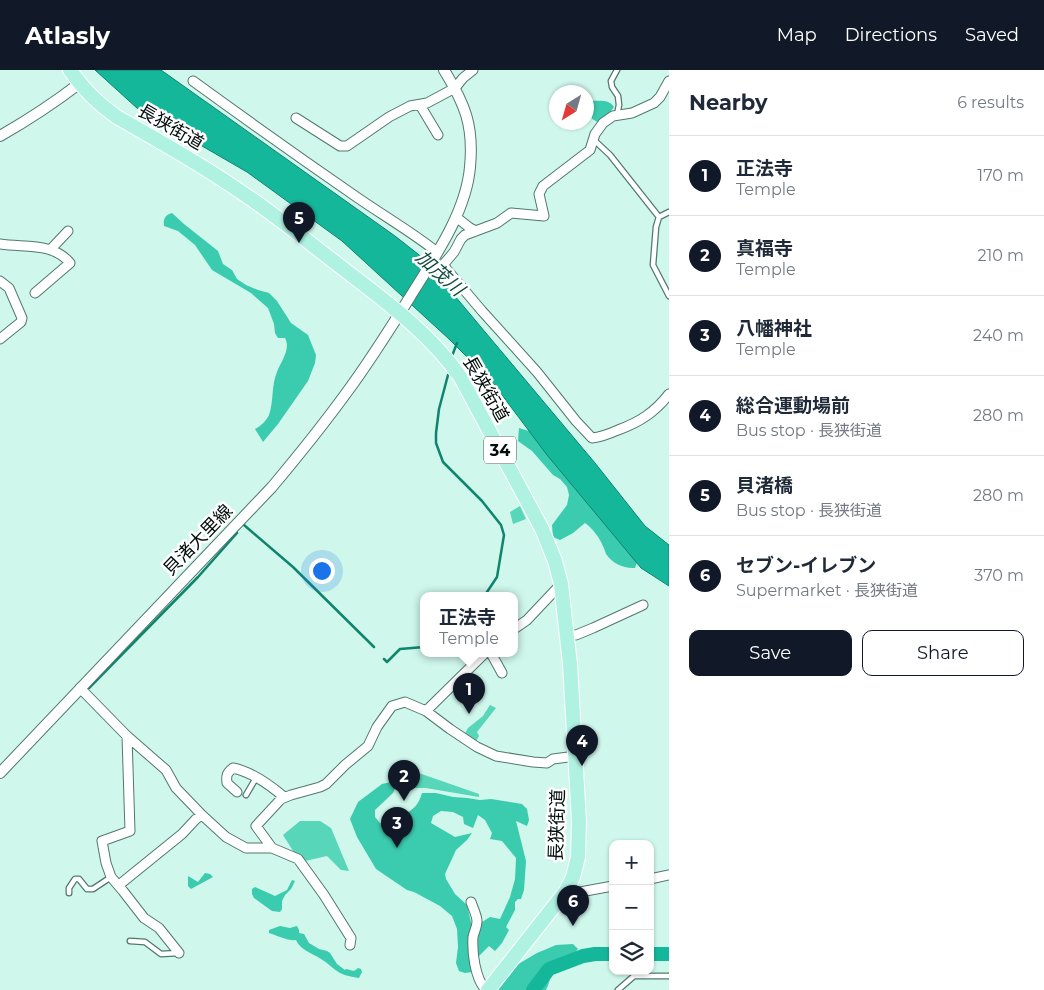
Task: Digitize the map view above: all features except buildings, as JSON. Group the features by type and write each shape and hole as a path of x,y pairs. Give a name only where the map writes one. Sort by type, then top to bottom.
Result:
{"main road":[{"name":"長狭街道","path":"70,70 97,102 116,117 188,158 242,192 374,292 402,309 461,378 542,529 555,561 561,584 567,635 576,756 579,821 578,849 575,871 566,891 487,990"}],"street":[{"name":"貝渚大里線","path":"0,773 278,480 347,392 402,309 456,217 470,168 471,153 468,121 456,88 444,70"},
{"path":"296,118 340,146 347,146 388,117 410,106 427,103 456,88 463,78 473,70"},
{"path":"669,81 660,97 654,103 632,113 612,116 603,123 595,134 590,150 543,186 539,194 544,216 511,213 496,223 465,235 443,265 592,438 636,424 662,404 669,394"},
{"path":"193,82 371,207 414,234 436,254"},
{"path":"0,136 21,124 80,83"},
{"path":"420,105 438,135"},
{"path":"456,217 476,231"},
{"path":"51,249 68,231"},
{"path":"0,244 51,249 65,257 70,263 35,293"},
{"path":"0,281 8,288 22,318 21,322 0,339"},
{"path":"518,626 527,620 561,584"},
{"path":"567,635 576,635 643,605"},
{"path":"426,711 481,657"},
{"path":"493,657 502,673"},
{"path":"80,688 127,736 166,770 176,788 226,837 246,848 272,848 298,859 342,921 351,938 350,945"},
{"path":"272,848 256,826 281,799 291,794 326,784 368,746 377,727 392,706 404,702 426,711 477,747 496,756 547,763 553,760 576,756"},
{"path":"127,736 130,831 102,841 106,863 111,877 144,918 159,928 179,953"},
{"path":"241,793 227,783 227,772 233,768 241,770 270,786 284,798"},
{"path":"119,885 182,834 202,815"},
{"path":"654,878 669,875"},
{"path":"566,891 580,892 609,887"},
{"path":"471,902 477,921 473,934 473,952 479,980 487,990"}],"lane":[{"path":"617,70 611,81 612,87 618,96 617,115"},
{"path":"594,140 610,155 659,217"},
{"path":"669,212 659,217 656,227 653,265 669,296"},
{"path":"241,793 256,778"},
{"path":"69,893 69,888 75,879 79,879 87,889 93,889 111,877"},
{"path":"130,941 145,942 161,954 179,953"},
{"path":"618,990 634,976 669,976"}],"shaded area":[{"path":"95,70 161,70 395,236 423,258 595,463 645,526 669,545 669,586 641,568 547,455 493,383 449,339 342,241 247,172 138,109"},
{"path":"594,101 612,104 614,107 605,119 599,123 594,120"},
{"path":"172,213 218,251 223,264 232,270 237,279 246,285 269,293 277,301 291,323 308,335 316,355 308,381 263,442 255,429 269,415 275,377 286,351 287,342 285,338 278,338 275,333 268,308 251,293 212,270 195,245 178,231 164,226 165,218"},
{"path":"519,428 535,433 641,551 635,568 619,565 612,560 606,554 598,536 585,523 573,533 560,540 553,537 552,525 567,505 569,495 567,487 560,479 553,475 532,451 518,441"},
{"path":"520,506 526,519 513,524 510,512"},
{"path":"490,705 496,708 477,732 479,736 475,743 464,735 468,728 483,716"},
{"path":"413,771 479,794 479,797 426,788 413,788"},
{"path":"391,782 396,786 393,793 375,810 375,817 383,824 394,813 404,815 411,811 418,803 422,793 436,793 480,800 491,799 522,804 527,809 529,820 527,826 516,821 526,861 524,890 521,899 515,902 515,910 506,927 509,930 502,943 495,951 489,946 478,957 475,951 482,922 490,917 500,919 510,897 515,879 516,858 502,841 490,839 492,833 485,820 478,815 473,828 464,824 463,817 453,812 441,811 433,816 431,823 455,837 472,833 456,850 445,874 455,894 467,905 473,931 469,956 472,972 465,973 459,971 456,963 458,947 457,929 452,916 440,906 407,890 376,869 357,837 350,819 358,802 382,784"},
{"path":"300,821 320,821 331,828 349,871 341,870 327,856 305,861 295,854 283,835"},
{"path":"205,873 213,877 191,889 188,886 188,876 198,882"},
{"path":"292,880 295,881 282,901 280,912 272,911 254,898 252,894 252,889 255,887 275,896 287,890"},
{"path":"280,926 290,928 297,926 299,933 304,934 309,943 330,953 337,964 345,970 354,971 358,968 361,969 362,972 359,978 340,973 303,949 296,940 286,939 269,933 269,930"},
{"path":"573,944 578,949 557,963 546,990 495,990 515,966 537,953 556,945"}],"waterway":[{"path":"452,356 457,343"},
{"path":"448,375 439,409 436,443 443,462 482,501 501,525 504,535 497,577 487,592"},
{"path":"244,525 293,567 374,647"},
{"path":"89,688 198,577 237,533"},
{"path":"384,659 387,662 400,649 420,647"},
{"path":"533,990 549,969 583,956 609,954"},
{"path":"654,954 669,954"}],"place":[{"name":"貝渚橋","path":"299,243"},
{"name":"正法寺","path":"469,714"},
{"name":"総合運動場前","path":"582,766"},
{"name":"真福寺","path":"404,801"},
{"name":"八幡神社","path":"397,848"},
{"name":"セブン-イレブン","path":"573,926"}],"water label":[{"name":"加茂川","path":"440,273"}]}
